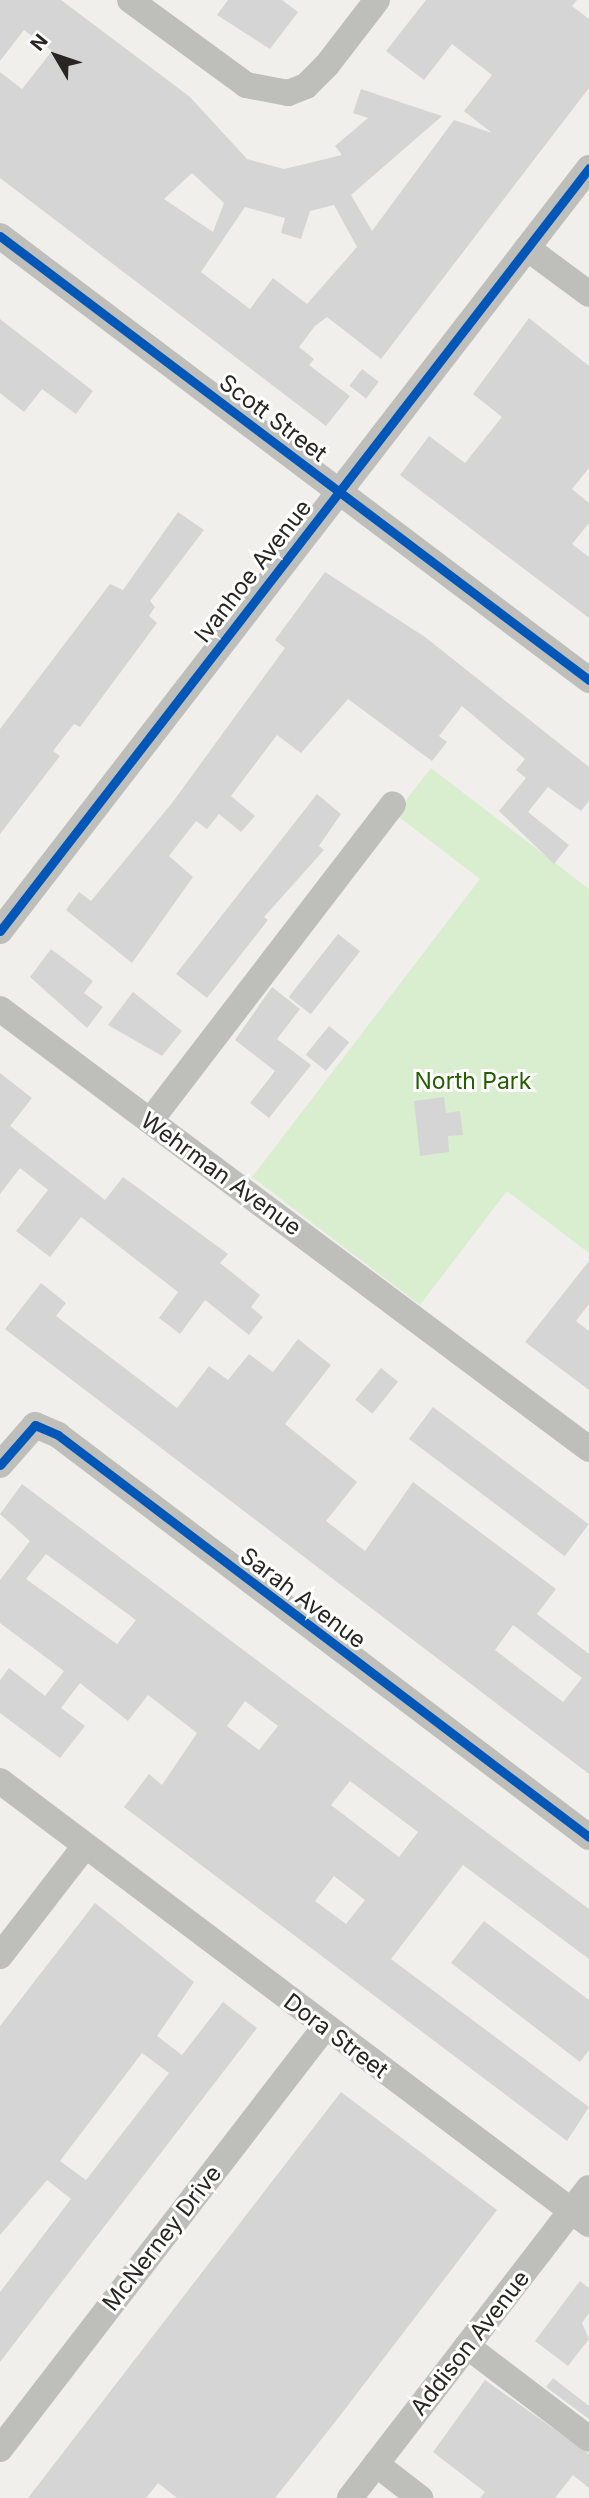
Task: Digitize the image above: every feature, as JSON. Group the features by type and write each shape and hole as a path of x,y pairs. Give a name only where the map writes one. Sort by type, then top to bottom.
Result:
{"street":[{"path":"130,0 246,85 288,93 306,86 327,65 377,0"},
{"name":"Ivanhoe Avenue","path":"0,931 589,168"},
{"name":"Scott Street","path":"0,236 589,680"},
{"path":"527,248 589,295"},
{"path":"150,1121 393,804"},
{"name":"Wehrman Avenue","path":"0,1009 589,1448"},
{"name":"Sarah Avenue","path":"0,1465 35,1425 58,1435 589,1837"},
{"name":"Dora Street","path":"0,1781 580,2217"},
{"path":"0,1956 85,1846"},
{"name":"McNerney Drive","path":"0,2449 325,2027"},
{"name":"Addison Avenue","path":"350,2498 467,2346 580,2217 589,2188"},
{"path":"467,2346 589,2439"},
{"path":"376,2464 420,2498"}],"green space":[{"name":"North Park","path":"431,768 589,889 589,1253 507,1191 420,1305 252,1177 480,879 395,814"}],"building":[{"path":"0,0 61,0 190,97 247,159 284,169 342,155 335,146 368,118 353,113 361,89 442,116 351,195 372,231 454,120 492,133 464,111 492,75 452,44 424,80 386,51 426,0 577,0 572,6 589,19 589,88 381,359 327,317 315,326 299,347 314,359 309,365 350,396 326,426 0,178 0,72 22,89 52,51 24,30 0,61","holes":["192,173 224,203 213,232 164,199","334,205 357,247 307,304 273,278 250,309 201,272 245,207 285,218 281,233 301,239 310,211"]},
{"path":"228,0 282,0 298,12 270,49 217,15"},
{"path":"529,318 589,366 589,468 572,489 589,503 589,523 572,544 589,557 589,618 400,475 429,436 465,463 502,417 473,394"},
{"path":"0,319 93,391 76,414 42,389 24,412 0,393"},
{"path":"362,369 379,382 366,398 349,386"},
{"path":"178,512 204,530 150,601 155,607 149,616 157,623 80,727 74,724 53,751 60,756 0,834 0,729 110,584 123,590"},
{"path":"325,572 425,637 589,767 589,801 581,811 548,787 528,812 569,845 554,864 499,811 526,778 516,770 525,759 462,706 439,736 447,742 432,761 348,699 301,753 277,735 231,796 255,816 241,832 219,814 207,829 196,821 169,856 193,877 132,963 66,910 79,892 91,901 172,803 285,648 275,640"},
{"path":"317,794 341,814 319,846 324,850 264,917 268,920 207,998 176,974"},
{"path":"338,934 360,951 311,1014 289,997"},
{"path":"51,949 93,981 84,993 103,1007 87,1028 30,977"},
{"path":"272,987 300,1009 277,1039 311,1065 269,1118 250,1103 275,1071 235,1040"},
{"path":"133,992 182,1031 162,1056 108,1025"},
{"path":"329,1026 349,1042 326,1071 306,1055"},
{"path":"0,1073 32,1098 10,1126 105,1200 123,1177 228,1254 220,1263 260,1295 251,1307 263,1317 249,1335 205,1300 180,1334 159,1318 178,1292 81,1217 50,1257 16,1231 48,1190 20,1168 0,1194"},
{"path":"444,1097 446,1113 460,1111 463,1135 448,1136 449,1152 420,1156 414,1101"},
{"path":"589,1261 589,1304 576,1321 589,1331 589,1390 525,1342"},
{"path":"41,1283 66,1303 56,1316 177,1408 209,1366 228,1380 249,1354 273,1372 298,1339 331,1365 285,1424 357,1482 326,1521 365,1551 413,1482 556,1589 537,1614 589,1654 589,1774 5,1329","holes":["513,1625 582,1678 563,1702 495,1650"]},
{"path":"381,1368 398,1382 372,1414 355,1400"},
{"path":"433,1407 589,1524 565,1556 409,1439"},
{"path":"22,1484 589,1909 589,1959 463,1865 391,1959 589,2107 567,2141 124,1807 149,1774 162,1785 197,1733 148,1695 128,1721 80,1683 61,1708 85,1726 60,1758 0,1713 0,1680 9,1668 45,1696 64,1671 0,1623 0,1580 30,1541 0,1514","holes":["46,1554 136,1620 117,1644 26,1579","245,1701 278,1726 259,1750 227,1726","350,1781 418,1832 399,1857 331,1805","334,1876 365,1900 346,1924 315,1901"]},
{"path":"95,1903 194,1982 157,2036 182,2055 223,2002 257,2028 0,2362 0,2292 71,2199 47,2180 0,2235 0,2026","holes":["142,2053 169,2073 86,2180 60,2161"]},
{"path":"484,1921 589,2000 589,2050 580,2062 451,1963"},
{"path":"341,2092 497,2210 339,2417 275,2498 177,2498 158,2483 146,2498 28,2498"},
{"path":"580,2281 589,2288 589,2313 582,2323 589,2339 568,2366 535,2341"},
{"path":"553,2378 589,2406 589,2419 546,2387"},
{"path":"485,2380 589,2454 589,2488 573,2475 555,2498 480,2498 485,2492 433,2452"}],"cycle path":[{"path":"0,931 589,168"},
{"path":"0,236 589,680"},
{"path":"0,1465 35,1425 58,1435 589,1837"}]}
